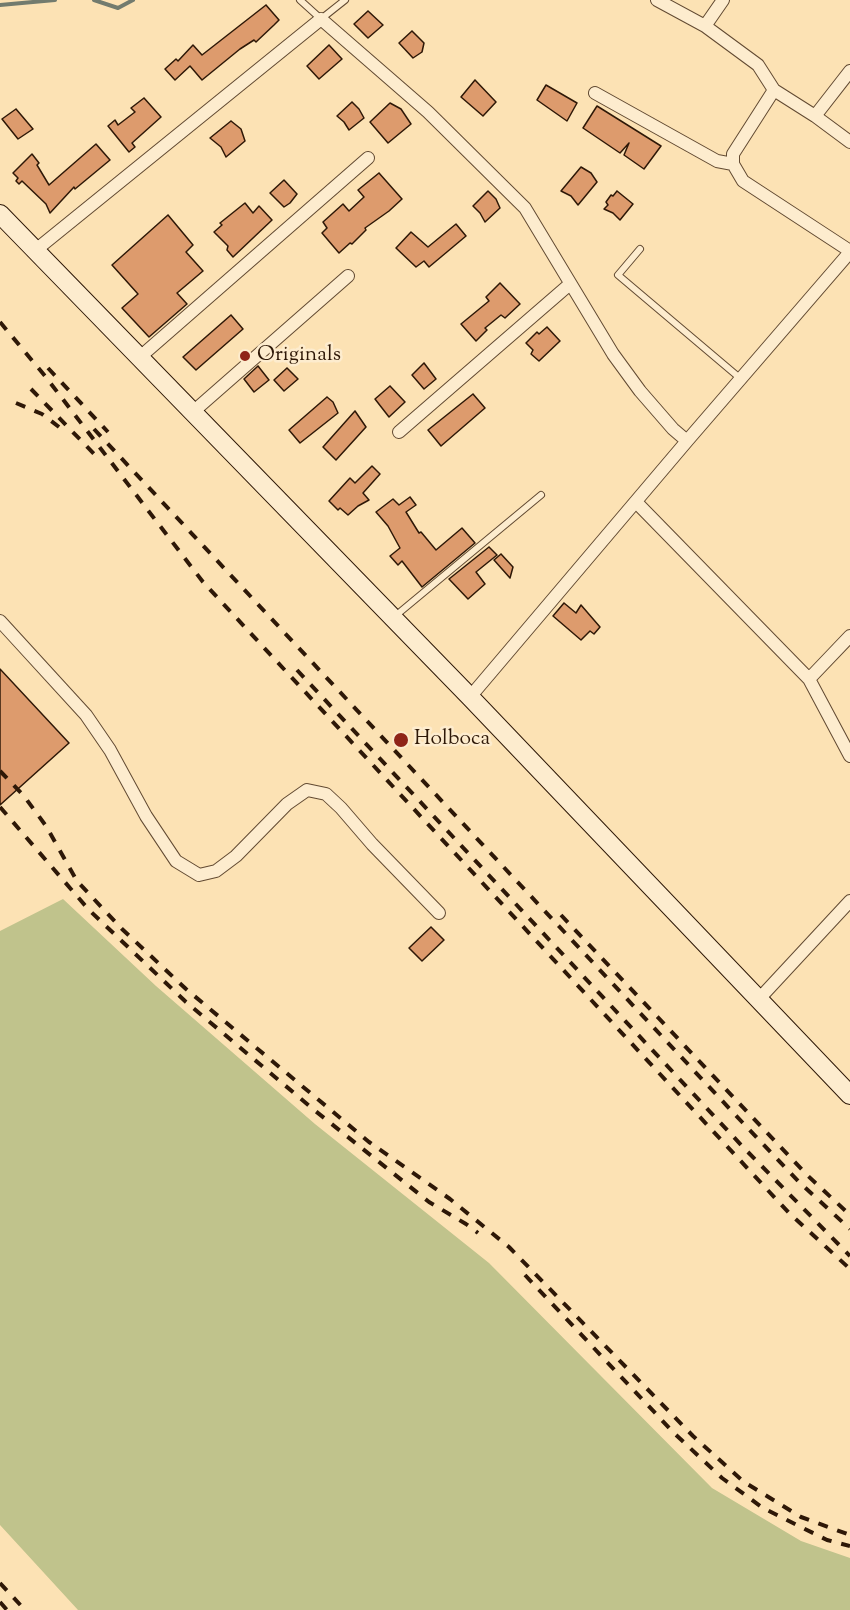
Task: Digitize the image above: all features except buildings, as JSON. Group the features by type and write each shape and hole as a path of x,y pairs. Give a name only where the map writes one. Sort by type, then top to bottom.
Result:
{"main road":[{"path":"0,214 37,249 470,697 850,1095"}],"street":[{"path":"657,0 705,26 758,65 774,90 850,142"},
{"path":"705,26 723,0"},
{"path":"37,249 321,19 428,112 518,201 549,245 613,354 640,391 673,429 687,441"},
{"path":"815,116 850,71"},
{"path":"470,697 850,251 743,181 733,164 734,154 774,90"},
{"path":"595,93 717,161 733,164"},
{"path":"140,357 368,158"},
{"path":"194,411 348,276"},
{"path":"399,432 570,284"},
{"path":"636,502 809,679 850,756"},
{"path":"0,621 86,714 110,750 146,816 176,861 199,875 216,871 236,856 287,804 307,790 326,794 439,913"},
{"path":"809,679 850,636"},
{"path":"759,999 850,901"}],"lane":[{"path":"300,0 321,19 345,0"},
{"path":"640,249 618,275 741,379"},
{"path":"393,618 542,495"}],"green space":[{"path":"63,899 156,986 315,1124 489,1263 712,1488 801,1541 850,1558 850,1610 78,1610 0,1525 0,931"}],"waterway":[{"path":"0,5 55,0"},
{"path":"94,0 118,8 133,0"}],"railway":[{"path":"0,322 45,376 203,582 789,1213 850,1269"},
{"path":"48,368 108,432"},
{"path":"31,389 100,460"},
{"path":"16,403 42,414 59,427"},
{"path":"94,429 742,1122 799,1182 850,1229"},
{"path":"297,670 743,1147 850,1256"},
{"path":"0,771 24,796 46,826 77,881 122,929 186,989 369,1142 450,1199 509,1247 693,1436 744,1482 801,1517 850,1535"},
{"path":"0,807 89,910 186,1002 313,1109 429,1202 478,1233"},
{"path":"561,915 807,1175 850,1215"},
{"path":"525,1275 674,1433 722,1478 763,1508 827,1540 850,1546"},
{"path":"0,1583 25,1610"},
{"path":"0,1602 7,1610"}],"place":[{"name":"Originals","path":"245,356"},
{"name":"Holboca","path":"401,740"}]}
